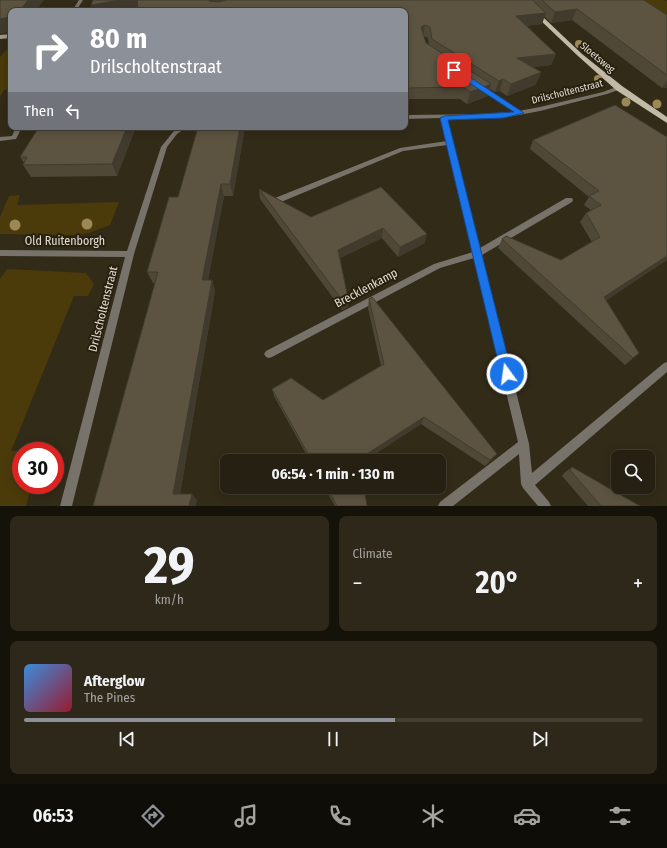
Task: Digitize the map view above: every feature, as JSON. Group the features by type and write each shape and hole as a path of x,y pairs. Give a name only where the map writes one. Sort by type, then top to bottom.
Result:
{"main road":[{"name":"Sloetsweg","path":"522,0 580,56 619,88 667,121"}],"street":[{"name":"Drilscholtenstraat","path":"474,83 521,113"},
{"name":"Drilscholtenstraat","path":"408,118 503,116 605,94 619,88"},
{"path":"444,118 524,444 527,484 544,506"},
{"path":"0,139 14,138 18,130"},
{"name":"Drilscholtenstraat","path":"66,506 130,254 164,147 175,133 180,130"},
{"path":"278,200 402,149 450,143"},
{"name":"Brecklenkamp","path":"269,354 437,266 477,254 569,200"},
{"name":"Old Ruitenborgh","path":"0,253 130,254"},
{"path":"527,484 667,366"},
{"path":"444,506 524,444"}],"shaded area":[{"path":"545,0 667,1 667,31"},
{"path":"8,48 8,89 4,90 0,97 0,57"},
{"path":"20,195 17,205 119,202 110,225 89,233 77,235 0,234 0,217 9,196"},
{"path":"7,269 86,273 94,284 88,296 74,296 15,442 12,442 12,494 29,494 26,506 0,506 0,279"}],"building":[{"path":"0,0 28,0 22,8 8,8 8,18 0,19"},
{"path":"93,0 120,0 91,5"},
{"path":"137,0 209,0 219,2 226,0 532,0 546,13 516,16 556,54 517,58 541,72 511,84 503,79 499,81 432,39 430,27 425,25 421,27 426,43 491,84 470,92 463,87 408,88 408,8 138,8"},
{"path":"542,0 644,0 667,15 667,75 577,9 555,12"},
{"path":"615,105 667,137 667,256 604,297 639,353 633,358 502,239 506,236 561,260 600,237 586,213 601,205 589,196 599,191 533,140"},
{"path":"37,130 126,130 112,164 23,165 27,157 20,157"},
{"path":"197,130 239,130 230,184 221,184 202,280 212,280 173,494 192,494 189,506 93,506 158,272 147,272 169,197 178,197"},
{"path":"381,187 427,234 400,247 383,228 338,250 348,298 343,301 259,189 311,217"},
{"path":"372,297 497,454 490,460 424,417 367,454 308,454 272,389 291,378 323,400 384,364 369,299"},
{"path":"572,467 611,489 611,494 619,494 640,506 601,506 570,470"},
{"path":"331,494 365,494 367,506 337,506"}],"route":[{"path":"454,70 521,113 503,116 444,118 507,374"}]}
